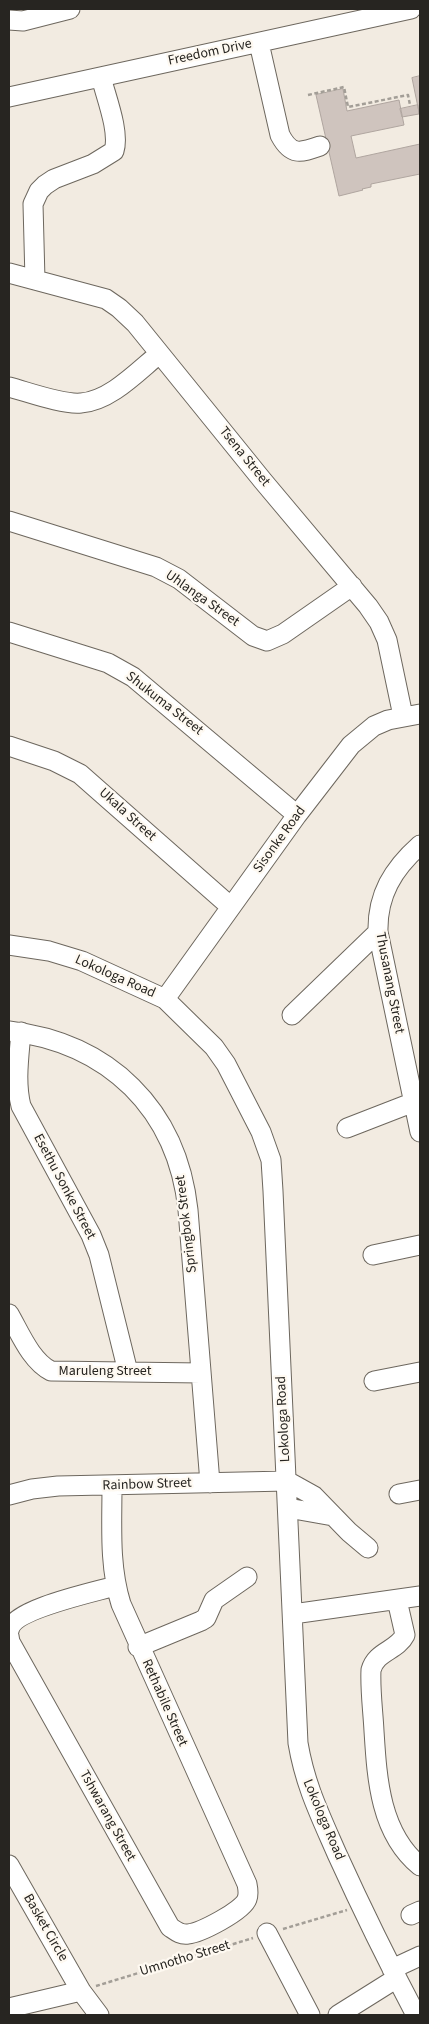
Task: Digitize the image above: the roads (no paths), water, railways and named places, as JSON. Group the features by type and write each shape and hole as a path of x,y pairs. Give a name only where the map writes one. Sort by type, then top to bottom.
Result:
{"street":[{"path":"9,20 23,21 70,9"},
{"name":"Freedom Drive","path":"9,97 411,9"},
{"path":"259,43 280,135 284,144 290,150 297,152 320,146"},
{"path":"35,280 33,204 39,191 54,179 93,164 114,151 116,144 114,126 100,77"},
{"name":"Tsena Street","path":"9,273 106,299 136,323 159,354 352,586 379,622 387,640 412,715"},
{"path":"9,387 79,404 91,402 118,387 159,354"},
{"name":"Uhlanga Street","path":"9,521 156,567 179,579 253,636 267,641 284,634 352,586"},
{"name":"Shukuma Street","path":"9,632 108,663 133,677 297,815"},
{"name":"Sisonke Road","path":"165,999 297,815 351,745 374,726 412,715"},
{"name":"Ukala Street","path":"9,746 69,767 80,774 231,907"},
{"name":"Thusanang Street","path":"420,845 394,874 382,895 378,932 420,1132"},
{"path":"292,1015 378,932"},
{"name":"Lokologa Road","path":"9,946 49,951 82,961 165,999 214,1047 226,1064 261,1132 271,1160 298,1742 303,1771 310,1793 360,1906 416,2015"},
{"name":"Esethu Sonke Street","path":"15,1032 18,1094 21,1106 91,1235 99,1255 128,1372"},
{"name":"Springbok Street","path":"15,1032 62,1044 84,1052 102,1063 134,1089 150,1107 164,1128 175,1150 186,1188 210,1483"},
{"path":"347,1128 414,1102"},
{"path":"373,1255 420,1245"},
{"name":"Maruleng Street","path":"9,1314 35,1358 42,1367 51,1371 201,1373"},
{"path":"374,1381 420,1372"},
{"path":"287,1481 314,1496 368,1548"},
{"name":"Rainbow Street","path":"9,1496 32,1489 58,1486 287,1481"},
{"name":"Rethabile Street","path":"112,1486 115,1586 138,1647 247,1884 248,1899 240,1908"},
{"path":"399,1494 420,1490"},
{"path":"288,1508 333,1516"},
{"path":"138,1647 202,1622 206,1618 214,1600 247,1577"},
{"path":"9,1631 9,1627 15,1620 38,1608 115,1586"},
{"path":"293,1614 420,1596"},
{"path":"397,1600 405,1636 401,1642 379,1656 373,1662 370,1670 377,1774 384,1811 393,1831 405,1851 420,1866"},
{"name":"Tshwarang Street","path":"9,1636 10,1642 170,1927 176,1932 189,1934 197,1932 240,1908"},
{"name":"Basket Circle","path":"9,1865 81,1991 99,2015"},
{"path":"267,1933 310,2015"},
{"path":"338,2015 420,1956"},
{"path":"9,2008 81,1991"}]}
